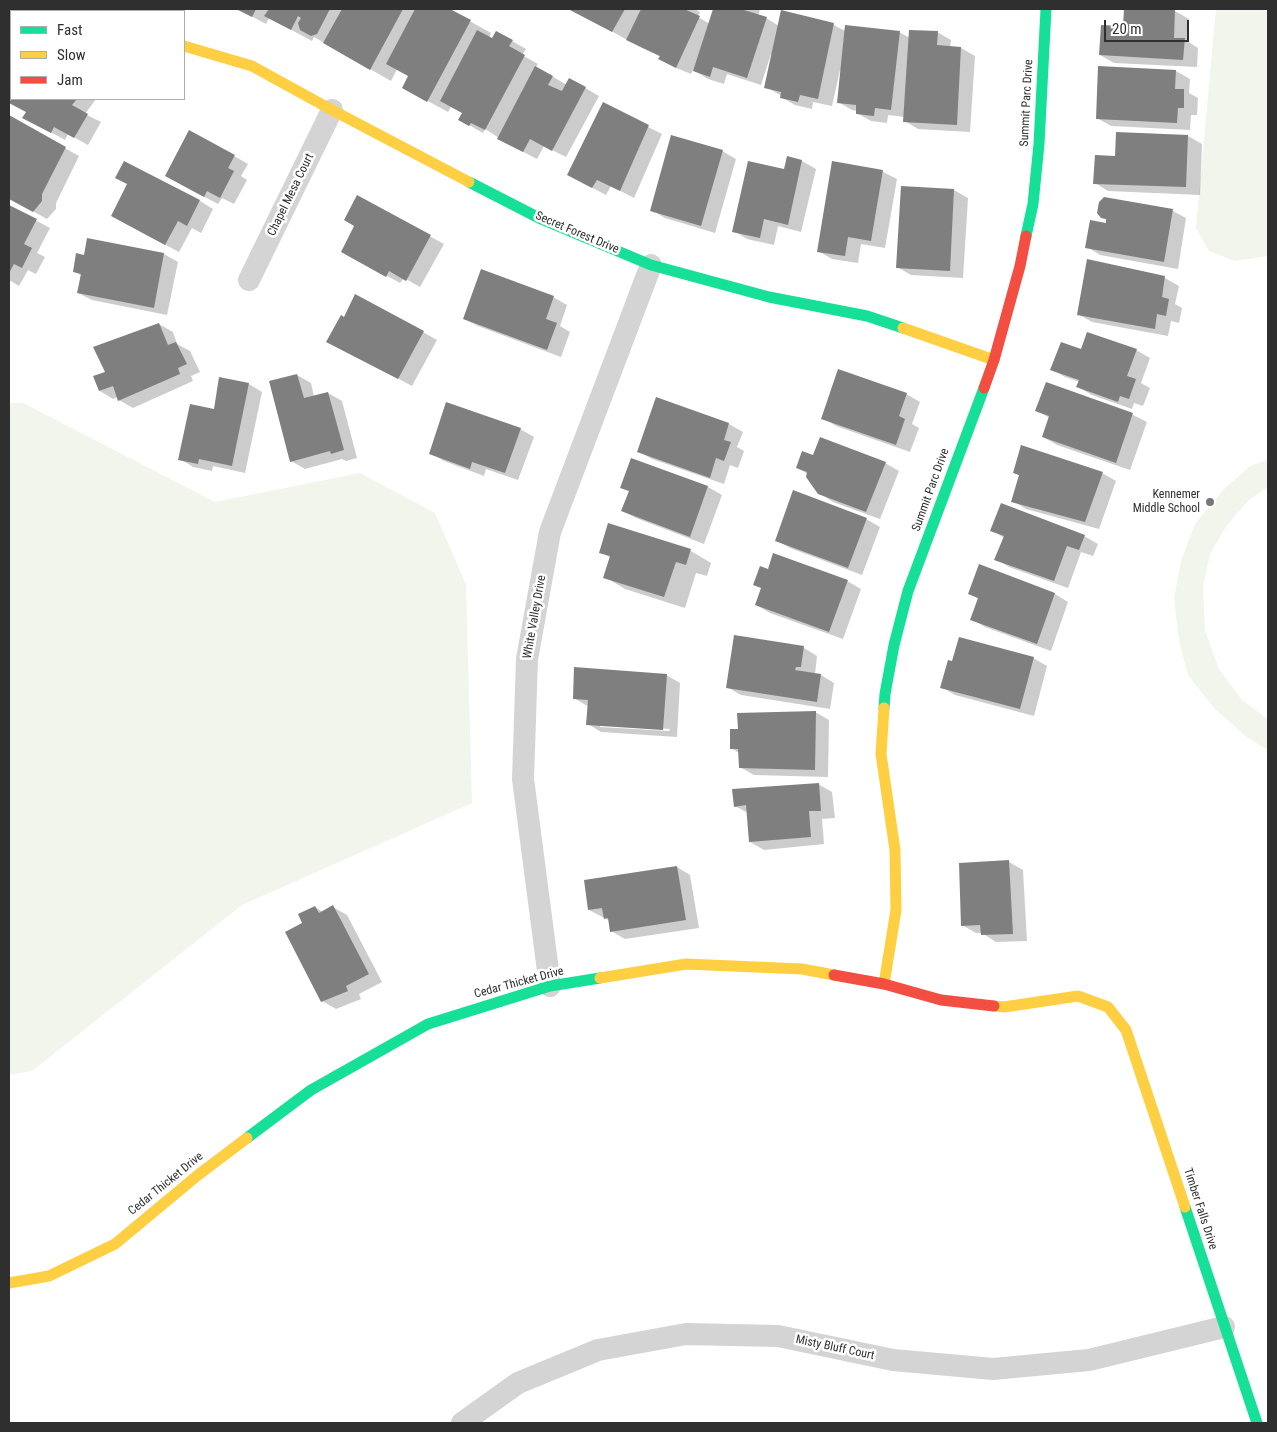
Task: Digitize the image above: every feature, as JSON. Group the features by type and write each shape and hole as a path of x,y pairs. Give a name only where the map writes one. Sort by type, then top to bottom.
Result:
{"street":[{"name":"Summit Parc Drive","path":"884,984 896,910 895,850 882,754 885,694 892,655 908,591 994,360 1020,266 1033,204 1039,144 1046,9"},
{"name":"Secret Forest Drive","path":"185,46 252,66 541,219 651,264 769,297 867,316 994,360"},
{"name":"Chapel Mesa Court","path":"249,280 332,110"},
{"name":"White Valley Drive","path":"550,986 523,779 527,658 550,532 651,264"},
{"name":"Cedar Thicket Drive","path":"9,1283 49,1276 115,1244 198,1175 311,1090 428,1024 550,986 686,964 802,969 884,984 941,1000 1004,1007 1078,996 1108,1007"},
{"name":"Timber Falls Drive","path":"1108,1007 1126,1030 1257,1423"},
{"name":"Misty Bluff Court","path":"462,1423 518,1383 598,1350 686,1334 778,1336 893,1360 993,1369 1089,1360 1224,1327"}],"shaded area":[{"path":"1216,9 1268,9 1268,256 1235,261 1209,251 1196,228"},
{"path":"9,403 23,403 215,502 360,473 435,513 466,585 472,803 242,905 32,1071 9,1075"},
{"path":"1268,459 1268,487 1250,499 1227,525 1210,554 1203,586 1205,631 1219,669 1242,700 1268,719 1268,750 1249,739 1214,708 1188,675 1179,641 1174,598 1181,561 1195,524 1224,489 1249,467"}],"building":[{"path":"236,9 256,9 252,17"},
{"path":"269,9 330,9 317,34 311,36 300,30 298,23 301,18 298,16 291,30 264,16"},
{"path":"342,9 403,9 370,70 323,43"},
{"path":"415,9 450,9 471,20 427,102 402,88 408,76 386,64"},
{"path":"568,9 625,9 612,32"},
{"path":"641,9 684,9 700,16 676,68 658,59 660,56 626,40"},
{"path":"713,9 744,9 767,17 747,78 713,67 710,77 693,71"},
{"path":"1124,9 1175,10 1174,38 1185,38 1183,60 1099,55 1101,25 1123,26"},
{"path":"781,10 834,23 818,99 800,95 798,102 780,98 781,92 764,88"},
{"path":"845,25 900,31 891,110 875,108 874,116 856,114 856,105 837,103"},
{"path":"477,30 492,38 496,31 513,40 509,46 525,55 485,130 471,123 469,126 458,120 462,113 440,101"},
{"path":"909,30 938,31 937,45 961,47 957,125 903,122"},
{"path":"535,66 553,76 548,85 562,91 569,78 586,87 552,151 530,139 523,152 497,139"},
{"path":"1098,66 1176,70 1175,89 1184,89 1184,108 1178,108 1177,123 1096,119"},
{"path":"10,100 76,100 72,105 88,114 74,138 54,127 51,133 22,118 26,112 9,103"},
{"path":"603,102 649,125 620,191 597,180 592,188 567,175"},
{"path":"9,115 66,147 42,194 42,201 33,212 9,199"},
{"path":"189,130 235,155 228,168 234,171 220,198 207,191 204,197 165,176"},
{"path":"1116,132 1188,135 1186,187 1093,184 1095,155 1115,156"},
{"path":"671,135 723,150 701,226 650,211"},
{"path":"787,156 802,160 788,225 764,219 760,238 732,232 748,161 784,169"},
{"path":"124,161 200,200 187,226 178,221 165,245 111,216 127,184 115,178"},
{"path":"832,161 883,170 871,241 848,237 845,256 817,252"},
{"path":"901,186 954,189 950,271 896,268"},
{"path":"357,195 431,235 406,281 389,271 386,277 341,252 354,226 344,220"},
{"path":"1104,197 1173,209 1164,262 1085,248 1090,220 1106,223 1106,219 1101,218 1097,213 1099,202"},
{"path":"9,205 37,219 24,244 32,248 22,268 14,264 9,273"},
{"path":"87,238 164,253 154,308 77,293 81,274 73,272 76,253 84,255"},
{"path":"1087,259 1165,276 1162,297 1169,299 1166,316 1157,314 1155,329 1077,315"},
{"path":"481,269 554,296 546,319 557,323 547,350 463,319"},
{"path":"355,294 424,331 398,379 326,342 341,315 344,317"},
{"path":"159,323 168,345 176,342 187,364 178,368 180,374 118,401 113,386 99,391 93,376 105,372 93,347"},
{"path":"1087,332 1137,349 1127,376 1136,379 1129,399 1120,396 1118,402 1076,387 1079,380 1050,370 1061,342 1081,349"},
{"path":"838,369 907,393 899,416 905,419 896,445 821,419"},
{"path":"297,374 304,398 328,392 344,450 331,454 330,451 290,462 269,381"},
{"path":"219,377 249,383 232,466 199,459 198,464 178,460 190,404 214,409"},
{"path":"1046,382 1133,413 1116,463 1042,437 1049,416 1035,411"},
{"path":"656,397 729,423 724,440 731,442 724,461 716,458 710,478 637,452"},
{"path":"446,402 521,428 505,473 472,462 470,469 429,454"},
{"path":"820,437 886,462 866,512 818,494 806,477 807,472 796,468 802,451 813,455"},
{"path":"1021,445 1103,472 1085,522 1011,502 1019,475 1013,473"},
{"path":"631,458 708,486 690,537 621,511 629,491 620,488"},
{"path":"793,490 867,518 848,568 775,541"},
{"path":"1001,503 1085,535 1079,550 1067,546 1054,581 994,560 1004,536 990,531"},
{"path":"608,523 691,549 686,565 676,562 664,597 603,578 610,556 599,553"},
{"path":"773,553 848,580 829,632 755,605 761,588 753,585 760,566 768,569"},
{"path":"979,564 1055,593 1037,644 970,620 978,598 968,594"},
{"path":"734,635 804,646 801,667 796,667 795,670 821,674 817,702 726,688"},
{"path":"959,637 1034,657 1020,709 940,688 948,660 952,661"},
{"path":"574,667 667,674 663,730 586,725 588,700 573,699"},
{"path":"816,711 815,770 739,768 738,749 730,749 730,729 738,729 737,713"},
{"path":"819,783 821,811 809,811 811,837 749,842 746,805 734,807 732,789"},
{"path":"1009,860 1013,934 981,935 980,925 961,926 959,863"},
{"path":"677,866 686,920 610,932 608,918 604,919 602,908 588,910 584,880"},
{"path":"333,905 369,974 346,986 348,991 321,1002 285,932 302,923 298,914 315,906 319,913"}],"traffic: fast":[{"path":"1026,236 1033,204 1039,144 1046,9"},
{"path":"469,182 541,219 651,265 769,297 867,316 903,328"},
{"path":"884,708 894,645 908,591 984,388"},
{"path":"247,1138 311,1090 428,1024 550,986 600,978"},
{"path":"1185,1207 1257,1423"}],"traffic: slow":[{"path":"185,46 252,66 469,182"},
{"path":"903,328 994,360"},
{"path":"884,708 881,754 895,850 896,910 884,984"},
{"path":"600,978 686,964 802,969 834,975"},
{"path":"994,1006 1004,1007 1078,996 1108,1007 1126,1030 1185,1207"},
{"path":"9,1283 49,1276 115,1244 198,1175 247,1138"}],"traffic: jam":[{"path":"984,388 994,360 1020,266 1026,236"},
{"path":"834,975 884,984 941,1000 994,1006"}],"place":[{"name":"Kennemer Middle School","path":"1210,502"}]}
